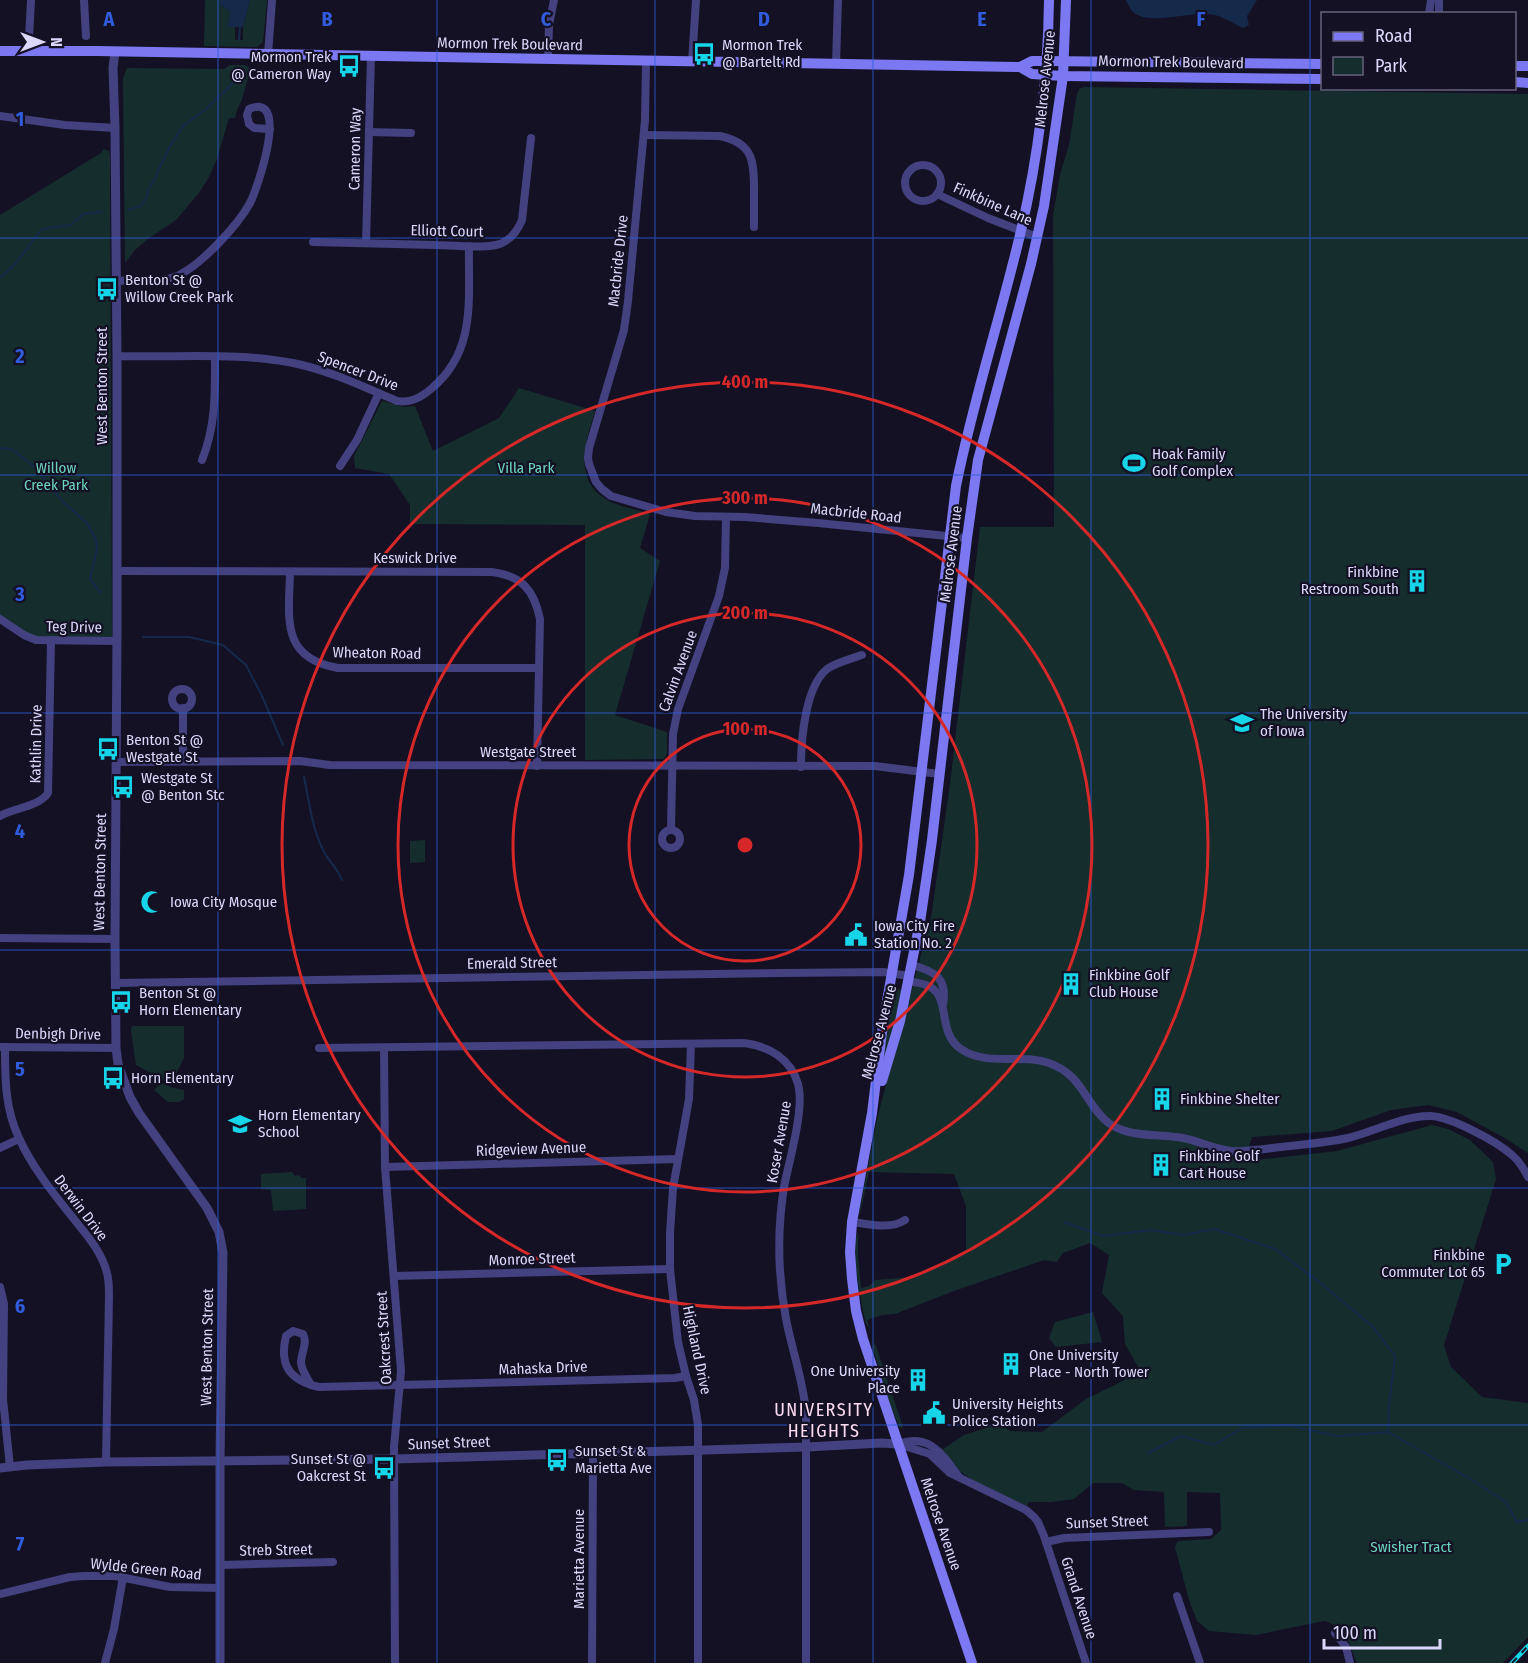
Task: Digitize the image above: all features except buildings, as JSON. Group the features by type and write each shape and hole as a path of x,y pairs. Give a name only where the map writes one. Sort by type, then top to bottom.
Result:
{"main road":[{"name":"Melrose Avenue","path":"972,1663 870,1362 858,1319 850,1252 852,1222 873,1113 883,1024 909,875 956,486 965,441 1021,232 1035,155 1045,75 1049,0"},
{"name":"Melrose Avenue","path":"873,1113 896,1035 910,974 930,852 978,460 1037,237 1052,156 1063,76 1066,0"},
{"name":"Mormon Trek Boulevard","path":"0,51 1020,68 1032,74 1063,76 1321,80"},
{"name":"Mormon Trek Boulevard","path":"1020,68 1032,61 1321,64"}],"street":[{"path":"31,51 29,39 32,0"},
{"path":"84,0 86,36"},
{"path":"268,55 272,0"},
{"path":"548,60 549,25 554,0"},
{"path":"692,62 696,0"},
{"path":"836,64 838,0"},
{"name":"West Benton Street","path":"115,52 113,68 117,356 116,1048 120,1071 130,1097 207,1208 214,1221 223,1253 220,1663"},
{"name":"Cameron Way","path":"366,243 371,56"},
{"name":"Macbride Drive","path":"588,458 624,330 644,135 646,62"},
{"path":"0,116 65,125 115,128"},
{"path":"116,280 169,279 190,268 207,254 240,219 249,205 261,176 270,129"},
{"path":"369,132 411,133"},
{"path":"644,135 720,136 742,145 750,154 754,166 754,227"},
{"name":"Elliott Court","path":"313,242 496,245 511,237 518,229 523,211 531,138"},
{"name":"Finkbine Lane","path":"918,166 930,166 941,181 938,194 924,202 915,200 905,187 907,174 918,166"},
{"name":"Finkbine Lane","path":"938,194 988,218 1037,237"},
{"name":"Spencer Drive","path":"117,356 264,359 304,366 339,376 397,401 416,400 437,384 454,362 465,336 468,322 470,246"},
{"path":"202,460 211,434 214,416 215,357"},
{"path":"340,466 357,440 379,393"},
{"name":"Macbride Road","path":"588,458 597,482 611,496 666,512 695,516 745,517 819,523 967,538"},
{"name":"Calvin Avenue","path":"671,830 673,734 678,709 716,605 726,568 726,517"},
{"name":"Keswick Drive","path":"117,571 492,572 510,575 529,589 538,607 540,619 537,766"},
{"name":"Wheaton Road","path":"290,572 289,613 292,637 312,661 338,668 539,668"},
{"name":"Teg Drive","path":"0,619 30,638 117,641"},
{"name":"Kathlin Drive","path":"0,816 20,807 40,802 48,793 51,640"},
{"path":"801,766 802,732 812,695 819,680 826,670 836,664 862,655"},
{"path":"183,708 183,761"},
{"name":"Westgate Street","path":"116,762 300,761 330,765 874,766 939,774"},
{"path":"0,938 115,939"},
{"path":"910,974 930,970 944,986 943,1005"},
{"name":"Emerald Street","path":"115,983 781,973 910,974"},
{"path":"910,974 932,987 940,997 947,1032 951,1040 961,1049 977,1057 1040,1060 1059,1068 1077,1081 1106,1120 1126,1132 1186,1138 1218,1148 1243,1151 1347,1138 1409,1119 1432,1116 1455,1122 1499,1146 1513,1156 1528,1176"},
{"name":"Koser Avenue","path":"319,1048 744,1043 764,1047 789,1065 799,1086 800,1106 781,1212 780,1261 786,1317 805,1399 807,1447 806,1663"},
{"name":"Highland Drive","path":"691,1044 689,1099 673,1188 670,1269 676,1326 686,1376 697,1412 698,1663"},
{"name":"Denbigh Drive","path":"2,1047 116,1048"},
{"name":"Derwin Drive","path":"2,1047 7,1100 19,1139 43,1179 90,1240 104,1263 107,1274 109,1296 106,1462"},
{"name":"Oakcrest Street","path":"384,1048 386,1167 400,1348 400,1386 394,1459 395,1663"},
{"path":"0,1148 19,1139"},
{"name":"Ridgeview Avenue","path":"386,1167 678,1159"},
{"path":"852,1222 888,1225 905,1220"},
{"name":"Monroe Street","path":"394,1276 670,1269"},
{"path":"0,1287 4,1304 3,1399 10,1467"},
{"path":"293,1331 303,1334 305,1339 301,1360 311,1386 296,1379 290,1373 285,1361 286,1335 293,1331"},
{"name":"Mahaska Drive","path":"311,1386 327,1388 686,1376"},
{"name":"Sunset Street","path":"0,1468 106,1462 394,1459 698,1451 881,1443 898,1444 930,1454 946,1470 1031,1513 1038,1522 1046,1542 1064,1538 1209,1533"},
{"name":"Marietta Avenue","path":"592,1663 593,1454"},
{"name":"Grand Avenue","path":"1046,1542 1086,1663"},
{"name":"Streb Street","path":"220,1565 333,1562"},
{"name":"Wylde Green Road","path":"0,1593 70,1577 104,1575 170,1587 220,1588"},
{"path":"105,1663 114,1629 123,1577"},
{"path":"1177,1596 1200,1663"},
{"path":"1335,1633 1346,1647 1350,1663"}],"green space":[{"path":"205,0 220,0 220,5 230,11 228,27 235,27 235,40 243,40 243,27 250,0 267,0 263,42 257,47 204,46"},
{"path":"230,65 245,65 251,69 235,118 229,118 217,159 208,179 176,220 149,238 125,263 123,78 127,68 224,69"},
{"name":"The University of Iowa","path":"1084,87 1528,94 1528,1153 1457,1112 1428,1105 1391,1110 1332,1131 1252,1137 1245,1159 1256,1160 1337,1151 1432,1125 1448,1129 1470,1140 1493,1162 1496,1179 1444,1345 1451,1367 1482,1397 1528,1403 1528,1637 1503,1663 1357,1663 1346,1637 1337,1627 1324,1621 1256,1635 1209,1631 1197,1621 1175,1547 1179,1541 1211,1539 1221,1530 1220,1493 1187,1492 1187,1526 1165,1527 1164,1492 1134,1490 1122,1483 1093,1483 1074,1499 1029,1502 1027,1506 978,1483 947,1459 940,1448 943,1449 964,1435 1004,1422 1010,1431 1042,1432 1086,1399 1141,1372 1125,1344 1123,1316 1102,1293 1109,1255 1090,1243 1063,1253 1057,1262 1044,1260 895,1314 867,1320 870,1329 866,1324 856,1263 858,1232 861,1288 869,1286 875,1280 913,1277 966,1250 966,1206 954,1174 869,1172 859,1213 877,1119 931,918 950,784 980,527 1054,527 1053,216 1060,174 1069,145 1077,94 1079,89"},
{"name":"Willow Creek Park","path":"104,149 109,151 110,157 112,641 36,640 0,619 0,215"},
{"name":"Villa Park","path":"519,388 595,411 584,462 591,485 600,495 613,503 650,514 640,548 660,561 615,715 667,732 667,754 664,759 585,760 585,525 410,524 410,505 389,474 355,468 354,456 383,401 403,407 415,406 433,451 499,418"},
{"path":"425,840 425,862 410,863 410,841"},
{"path":"897,988 901,990 901,993 883,1062 883,1042 894,990"},
{"path":"132,1026 184,1026 184,1058 171,1084 136,1065"},
{"path":"153,1077 168,1086 184,1090 184,1099 179,1102 168,1102 154,1090 158,1085 151,1082"},
{"path":"292,1172 295,1176 300,1175 301,1178 306,1178 306,1209 273,1211 271,1190 261,1189 261,1174"},
{"path":"1093,1312 1102,1342 1056,1347 1049,1338 1055,1322"},
{"path":"874,1342 903,1427 900,1428 890,1405 873,1349"}],"water":[{"path":"220,0 250,0 243,27 228,27 230,11 220,5"},
{"path":"1126,0 1257,0 1247,16 1249,25 1243,28 1212,14 1158,18 1140,16 1132,11"}],"waterway":[{"path":"239,40 240,27"},
{"path":"128,210 140,206 147,197 148,190 170,146 183,126 206,109 232,84 238,77 239,68"},
{"path":"0,278 15,264 42,229 71,225 83,214 102,212"},
{"path":"0,448 11,449 35,467 63,502 87,523 96,540 97,549 90,579 101,593"},
{"path":"143,637 189,637 223,645 246,665 283,745"},
{"path":"304,777 311,815 320,843 342,880"},
{"path":"1064,1222 1103,1236 1151,1230 1183,1235 1214,1229 1275,1249 1373,1327 1395,1356 1388,1432 1506,1502 1517,1522 1528,1520"},
{"path":"1148,1453 1181,1436 1214,1445 1242,1428 1287,1425 1337,1436 1388,1432"}],"railway":[{"path":"1512,1663 1528,1646"}],"place":[{"name":"Mormon Trek @ Bartelt Rd","path":"704,54"},
{"name":"Mormon Trek @ Cameron Way","path":"349,66"},
{"name":"Benton St @ Willow Creek Park","path":"107,289"},
{"name":"Hoak Family Golf Complex","path":"1134,463"},
{"name":"Finkbine Restroom South","path":"1417,581"},
{"name":"The University of Iowa","path":"1242,723"},
{"name":"Benton St @ Westgate St","path":"108,749"},
{"name":"Westgate St @ Benton Stc","path":"123,787"},
{"name":"Iowa City Mosque","path":"152,902"},
{"name":"Iowa City Fire Station No. 2","path":"856,935"},
{"name":"Finkbine Golf Club House","path":"1071,984"},
{"name":"Benton St @ Horn Elementary","path":"121,1002"},
{"name":"Horn Elementary","path":"113,1078"},
{"name":"Finkbine Shelter","path":"1162,1099"},
{"name":"Horn Elementary School","path":"240,1124"},
{"name":"Finkbine Golf Cart House","path":"1161,1165"},
{"name":"Finkbine Commuter Lot 65","path":"1503,1264"},
{"name":"One University Place - North Tower","path":"1011,1364"},
{"name":"One University Place","path":"918,1380"},
{"name":"University Heights Police Station","path":"934,1413"},
{"name":"Sunset St & Marietta Ave","path":"557,1460"},
{"name":"Sunset St @ Oakcrest St","path":"384,1468"}],"district":[{"name":"UNIVERSITY HEIGHTS","path":"824,1420"}],"park label":[{"name":"Swisher Tract","path":"1411,1547"}]}
